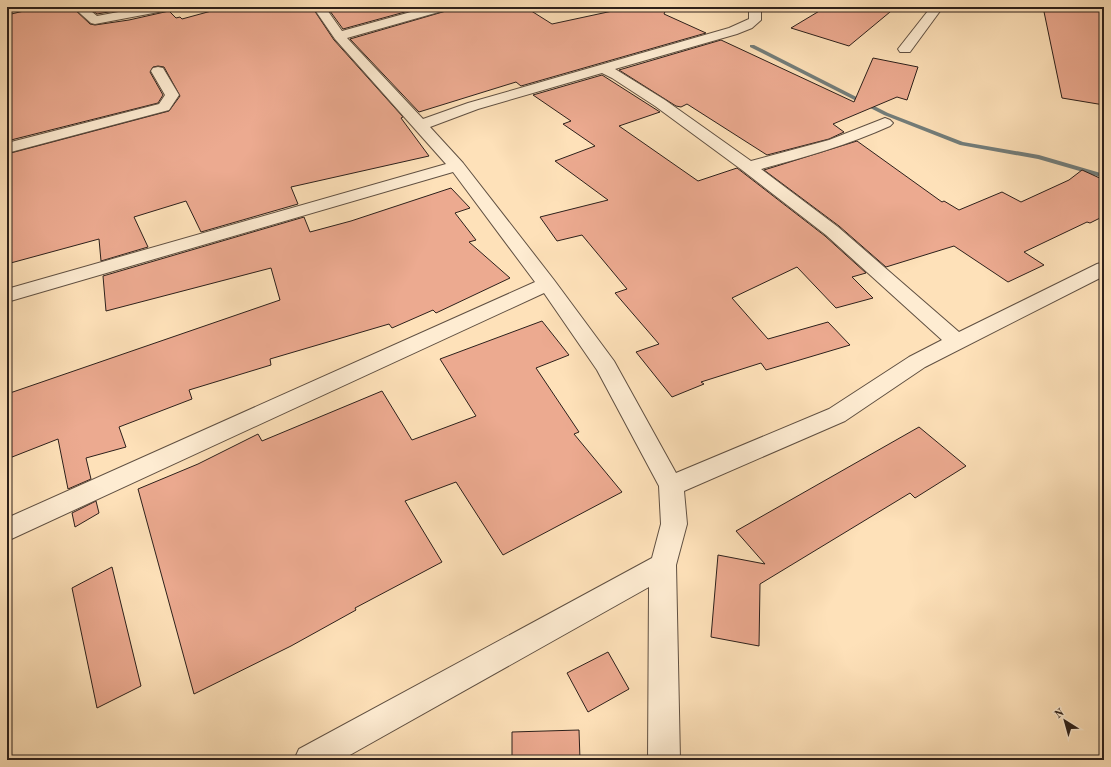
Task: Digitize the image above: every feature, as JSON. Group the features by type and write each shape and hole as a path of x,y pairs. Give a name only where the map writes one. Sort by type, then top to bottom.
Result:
{"street":[{"path":"79,7 94,20 164,7"},
{"path":"319,7 339,36 456,166 546,284 606,366 671,486 674,524 663,565 664,760"},
{"path":"339,36 442,7"},
{"path":"420,125 474,106 740,28 755,20 755,7"},
{"path":"905,49 936,7"},
{"path":"604,69 617,75 660,103 832,231 956,341"},
{"path":"7,148 164,107 172,95 158,71"},
{"path":"748,167 809,151 855,136 885,123"},
{"path":"7,296 456,166"},
{"path":"671,486 837,415 917,362 956,341 1104,268"},
{"path":"7,530 546,284"},
{"path":"310,760 663,565"}],"building":[{"path":"41,7 72,7 90,24 95,25 129,20 169,11 176,18 180,17 182,19 226,7 312,7 334,40 403,117 401,118 429,156 291,187 298,204 201,232 186,201 134,217 148,247 101,261 99,239 7,264 7,154 169,111 180,96 164,67 153,67 150,72 163,95 158,103 7,141 7,15"},
{"path":"88,7 116,7 120,10 97,14"},
{"path":"327,7 423,7 343,29"},
{"path":"449,7 525,7 552,24 631,7 667,7 664,14 706,33 521,86 516,82 419,112 350,39 446,11"},
{"path":"826,7 896,7 849,46 791,28"},
{"path":"1043,7 1104,7 1104,105 1062,98"},
{"path":"721,40 854,102 873,58 918,67 907,100 897,97 833,124 844,132 829,139 767,155 687,104 681,107 676,106 619,70"},
{"path":"602,75 660,112 619,126 698,181 737,168 825,236 866,273 852,277 873,298 836,308 797,267 732,298 768,339 828,322 850,345 766,370 761,363 701,382 704,384 672,397 636,352 659,344 615,293 627,289 582,235 557,241 540,217 608,200 555,161 595,146 563,124 571,121 533,95"},
{"path":"857,141 942,202 944,201 959,210 1002,192 1021,202 1069,180 1082,170 1104,180 1104,216 1090,223 1087,222 1024,252 1044,265 1008,282 954,246 886,267 839,226 764,170"},
{"path":"451,188 470,208 455,213 476,240 469,242 510,278 436,313 433,310 392,328 389,324 270,359 271,365 189,390 192,399 119,427 126,447 86,458 91,479 68,489 58,439 7,459 7,394 280,300 271,268 106,311 103,276 304,217 310,232 351,221"},
{"path":"542,321 569,355 536,368 579,432 574,434 622,492 503,555 456,482 405,501 442,562 355,608 356,610 291,646 194,694 138,489 198,464 258,434 262,441 382,391 412,440 476,416 440,359"},
{"path":"919,427 966,466 915,498 910,493 760,584 759,646 711,637 718,555 765,564 736,531"},
{"path":"96,501 99,513 75,527 72,513"},
{"path":"112,567 141,686 97,708 72,588"},
{"path":"608,652 629,689 588,712 567,673"},
{"path":"579,730 580,760 512,760 512,732"}],"waterway":[{"path":"752,46 886,114 962,144 1039,157 1104,176"}]}
